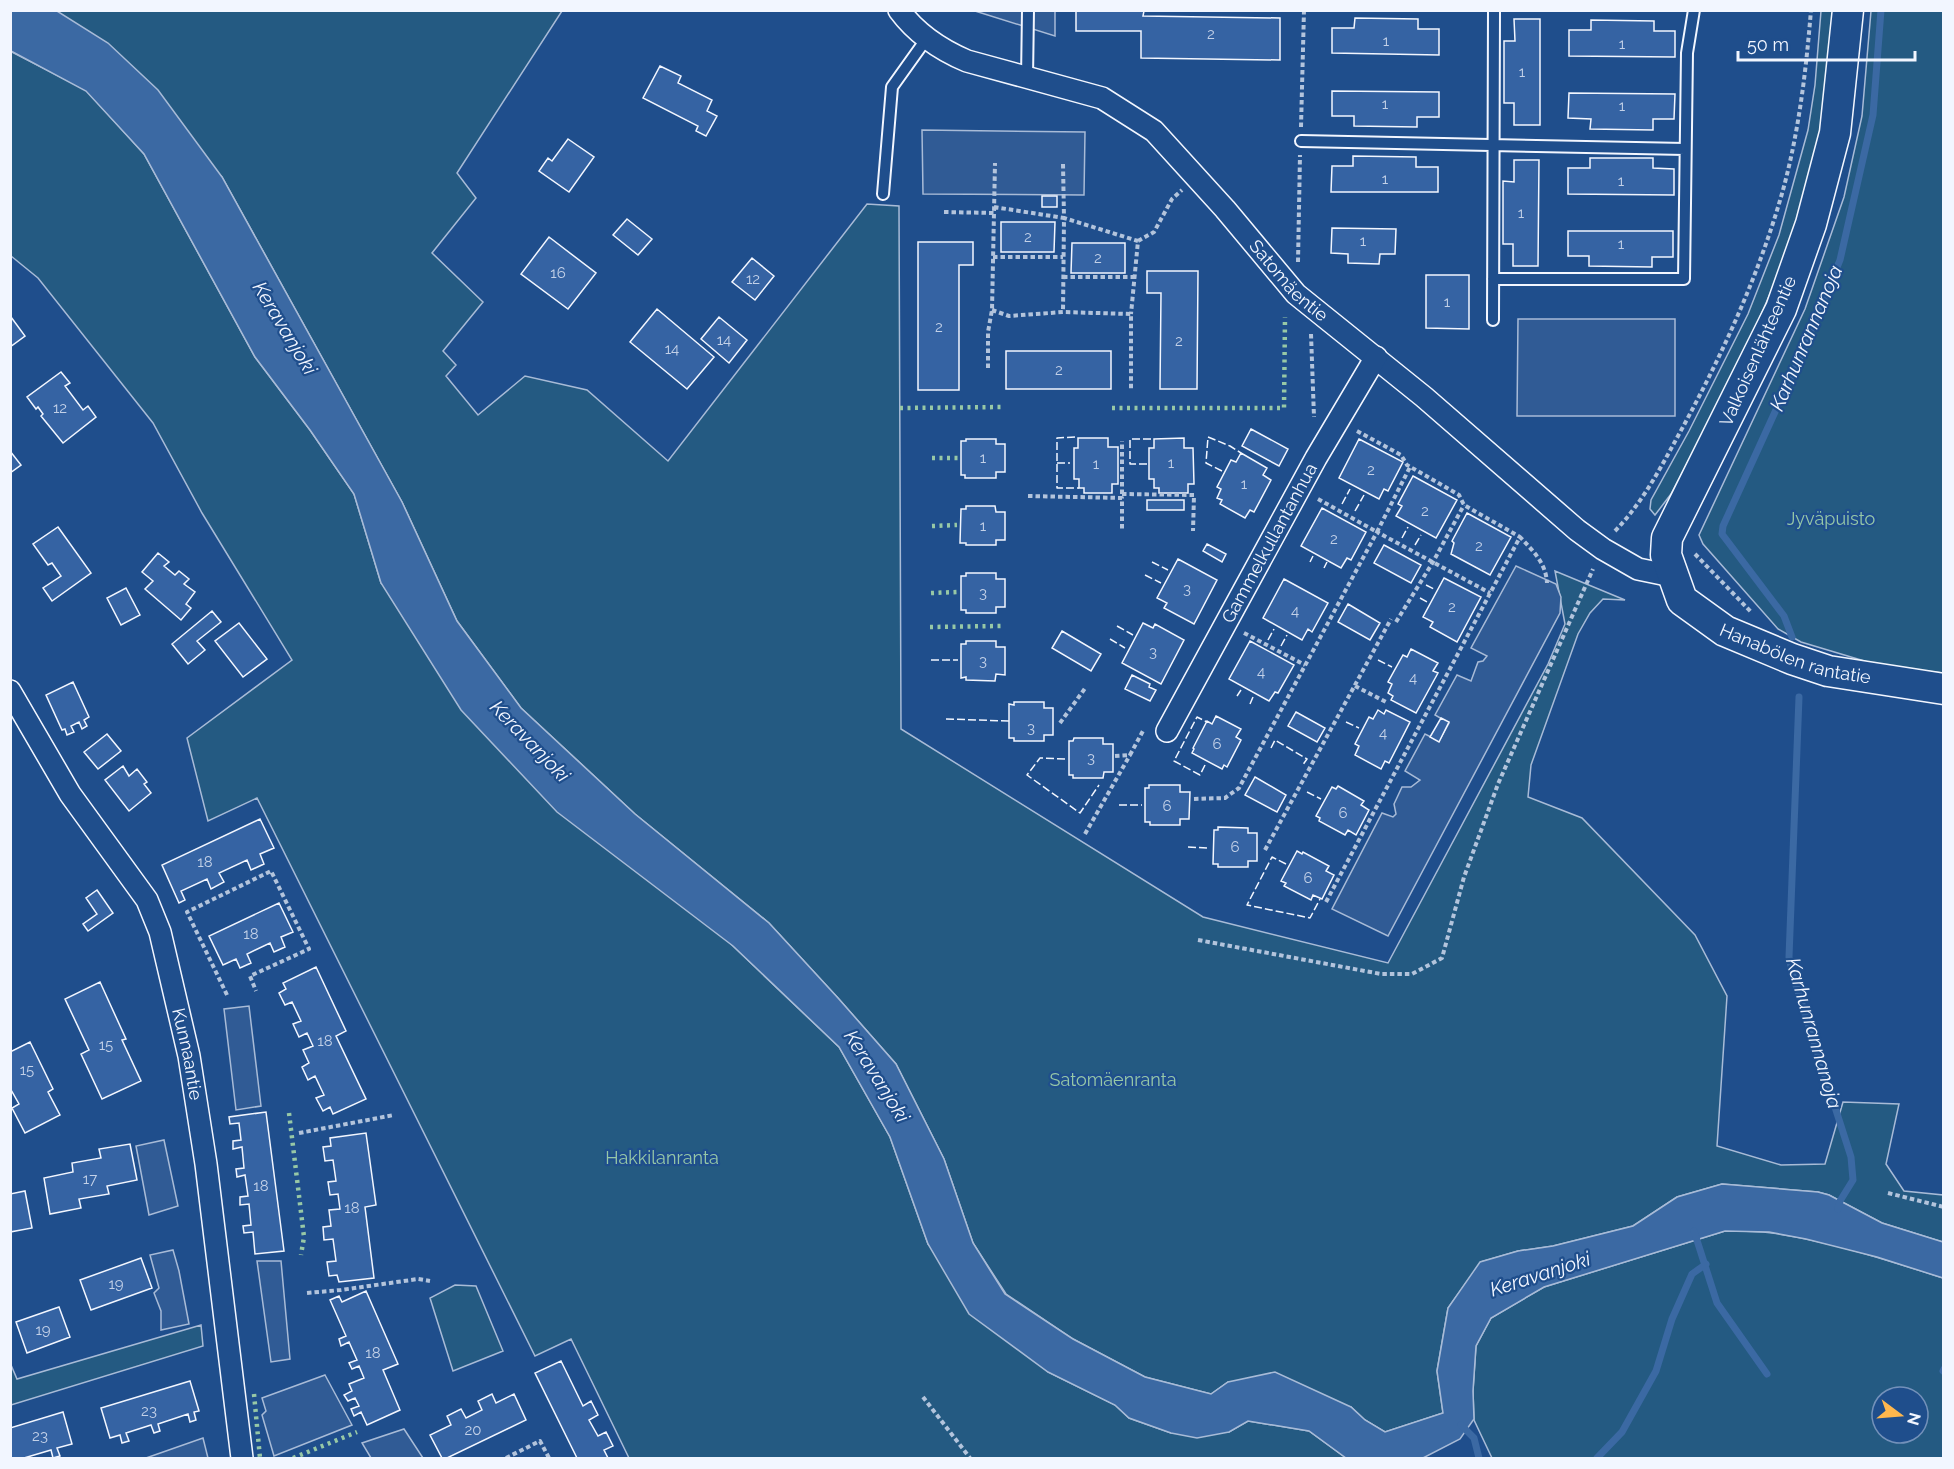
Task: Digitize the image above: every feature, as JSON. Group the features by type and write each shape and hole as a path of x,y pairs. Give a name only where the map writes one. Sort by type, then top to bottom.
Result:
{"street":[{"name":"Satomäentie","path":"899,10 914,27 948,53 967,61 1102,98 1154,131 1225,208 1296,294 1312,308 1376,357 1511,471 1576,530 1638,569 1672,576"},
{"name":"Valkoisenlähteentie","path":"1672,576 1666,555 1667,538 1781,309 1811,224 1835,133 1848,10"},
{"name":"Gammelkullantanhua","path":"1158,726 1226,624 1316,458 1376,357"},
{"name":"Hanabölen rantatie","path":"1672,576 1682,600 1708,620 1725,631 1782,655 1828,671 1944,689"},
{"name":"Kunnaantie","path":"10,691 70,794 147,900 160,932 189,1056 206,1164 243,1458"}],"lane":[{"path":"1027,78 1028,10"},
{"path":"1493,320 1494,10"},
{"path":"1493,279 1684,279 1687,53 1694,10"},
{"path":"883,194 892,87 927,38"},
{"path":"1300,141 1685,149"}],"path":[{"path":"1615,531 1629,517 1648,490 1710,375 1738,314 1783,190 1800,113 1811,10"},
{"path":"988,368 988,332 992,310 995,164"},
{"path":"1063,164 1063,312"},
{"path":"994,207 1064,218 1138,241 1154,232 1172,199 1196,177"},
{"path":"944,212 994,213"},
{"path":"1131,389 1131,314 1138,241"},
{"path":"993,257 1063,257"},
{"path":"1063,277 1134,278"},
{"path":"1312,308 1316,458"},
{"path":"992,310 1009,316 1063,312 1131,314"},
{"path":"1338,421 1401,455 1410,467 1459,495 1464,505 1520,537 1536,554 1546,570 1547,583"},
{"path":"1122,441 1122,530"},
{"path":"1194,799 1225,798 1239,788 1410,467"},
{"path":"1299,489 1490,593"},
{"path":"1028,496 1194,495 1193,531"},
{"path":"1265,850 1354,686 1433,562 1464,505"},
{"path":"1326,902 1520,537"},
{"path":"1693,552 1756,617"},
{"path":"1198,940 1381,975 1412,974 1442,958 1464,877 1498,784 1593,570"},
{"path":"1226,624 1305,665"},
{"path":"1354,686 1386,702"},
{"path":"1059,723 1086,687"},
{"path":"1085,834 1130,755 1158,726"},
{"path":"1115,756 1130,755"},
{"path":"227,995 187,912 271,871 309,949 249,976 256,991"},
{"path":"299,1133 394,1115"},
{"path":"1888,1193 1944,1207"},
{"path":"306,1293 418,1279 430,1281"},
{"path":"923,1397 970,1458"},
{"path":"506,1458 540,1441 549,1458"}],"green space":[{"name":"Satomäenranta","path":"57,11 562,11 457,173 476,198 432,253 483,302 443,351 456,365 446,376 478,415 525,376 587,390 668,461 867,204 899,206 901,729 1203,917 1388,963 1548,664 1565,624 1555,571 1625,600 1603,599 1590,613 1578,634 1531,765 1528,797 1582,818 1695,935 1727,996 1717,1146 1781,1165 1825,1164 1843,1102 1899,1104 1886,1164 1904,1191 1943,1195 1943,1242 1882,1223 1829,1195 1818,1192 1722,1184 1677,1197 1633,1226 1553,1246 1518,1251 1481,1262 1448,1308 1437,1371 1443,1413 1385,1432 1365,1420 1351,1407 1228,1382 1211,1394 1145,1377 1073,1339 1006,1294 973,1243 944,1159 896,1064 769,923 635,814 521,708 457,621 402,502 222,177"},
{"path":"1821,11 1834,11 1817,155 1796,234 1743,356 1671,494 1655,515 1650,509 1651,500 1748,314 1779,235 1808,130 1815,85"},
{"name":"Jyväpuisto","path":"1871,11 1943,11 1943,673 1881,666 1801,642 1778,629 1703,544 1699,535 1805,309 1844,197 1862,116"},
{"name":"Hakkilanranta","path":"10,51 86,90 144,154 255,357 310,430 354,494 381,583 733,946 839,1047 890,1137 928,1244 1048,1372 1115,1405 1129,1418 1171,1433 1229,1432 1248,1421 1309,1431 1346,1458 629,1458 571,1339 535,1356 257,798 208,821 187,738 292,660 202,513 153,423 38,278 11,256"},
{"path":"1725,1231 1766,1232 1794,1236 1858,1252 1943,1278 1943,1458 1492,1458 1474,1420 1473,1391 1476,1346 1491,1318 1544,1287"},
{"path":"455,1285 476,1286 503,1351 453,1371 430,1298"},
{"path":"201,1325 203,1346 11,1405 11,1365 17,1379"}],"shaded area":[{"path":"975,11 1055,11 1055,36"},
{"path":"922,130 1085,132 1084,195 923,194"},
{"path":"1518,319 1675,319 1675,416 1517,416"},
{"path":"1516,566 1556,584 1561,597 1560,613 1388,936 1332,909 1382,813 1393,817 1396,814 1394,804 1402,787 1411,787 1420,780 1405,771 1425,734 1439,741 1449,723 1435,715 1457,675 1471,681 1478,662 1483,661 1487,656 1471,648"},
{"path":"249,1006 261,1106 236,1110 224,1009"},
{"path":"164,1140 178,1206 149,1215 136,1146"},
{"path":"173,1250 189,1324 161,1330 161,1311 154,1293 159,1288 150,1255"},
{"path":"257,1261 281,1261 290,1359 271,1362"},
{"path":"325,1375 352,1425 274,1456 262,1415 266,1411 262,1398"},
{"path":"404,1429 423,1458 371,1458 362,1443"},
{"path":"203,1438 208,1458 146,1458"}],"water":[{"name":"Keravanjoki","path":"10,11 57,11 108,43 158,90 222,177 402,502 457,621 521,708 635,814 769,923 896,1064 944,1159 973,1243 1005,1294 1073,1339 1145,1377 1211,1394 1228,1382 1275,1372 1351,1407 1365,1420 1385,1432 1443,1413 1437,1371 1448,1308 1480,1262 1518,1251 1553,1246 1633,1226 1677,1197 1722,1184 1818,1192 1829,1195 1882,1223 1943,1242 1943,1278 1877,1257 1806,1239 1769,1232 1725,1231 1544,1287 1491,1318 1476,1346 1474,1419 1460,1439 1423,1458 1346,1458 1309,1431 1248,1421 1229,1432 1197,1438 1171,1433 1129,1418 1115,1405 1048,1372 969,1314 928,1244 890,1137 839,1047 733,946 557,812 461,710 381,583 354,494 310,430 255,357 144,154 86,91 11,51"}],"building":[{"path":"1076,10 1144,11 1143,16 1280,18 1280,60 1141,58 1141,31 1076,31"},
{"path":"1355,18 1418,19 1418,29 1439,29 1439,55 1332,53 1332,28 1354,28"},
{"path":"1514,19 1540,19 1540,125 1514,125 1514,103 1504,103 1504,41 1515,41"},
{"path":"1591,20 1654,21 1654,31 1675,31 1675,57 1569,56 1569,30 1591,30"},
{"path":"660,66 681,76 678,83 712,100 707,111 717,116 706,136 696,131 698,126 643,98"},
{"path":"1332,91 1439,92 1439,117 1417,117 1417,127 1354,126 1354,116 1332,116"},
{"path":"1569,93 1675,94 1674,119 1653,119 1653,130 1590,129 1591,119 1568,118"},
{"path":"568,139 594,157 569,192 539,171 548,158 552,161"},
{"path":"1353,156 1416,157 1416,167 1438,167 1438,192 1331,192 1332,166 1353,166"},
{"path":"1590,158 1653,158 1653,168 1674,169 1674,195 1568,194 1568,168 1590,168"},
{"path":"1514,160 1539,160 1538,266 1513,266 1513,244 1503,244 1503,181 1514,182"},
{"path":"1042,196 1057,196 1057,207 1042,207"},
{"path":"627,219 652,239 638,255 613,235"},
{"path":"1001,222 1055,222 1054,252 1001,252"},
{"path":"1332,228 1396,229 1395,254 1380,254 1379,264 1348,263 1348,254 1331,253"},
{"path":"1568,231 1673,231 1673,257 1652,257 1652,267 1589,266 1589,256 1568,256"},
{"path":"549,237 596,273 568,309 521,274"},
{"path":"918,242 973,242 973,265 959,265 959,390 918,390"},
{"path":"1072,243 1125,243 1125,273 1071,273"},
{"path":"752,258 774,276 755,300 732,282"},
{"path":"1147,271 1198,271 1197,389 1160,389 1161,293 1147,293"},
{"path":"1426,275 1469,275 1469,329 1426,328"},
{"path":"657,309 714,357 687,389 630,342"},
{"path":"719,317 747,340 729,363 701,339"},
{"path":"10,318 25,336 10,347"},
{"path":"1006,351 1111,351 1111,389 1006,389"},
{"path":"61,372 70,383 65,386 83,410 88,406 96,417 63,443 41,416 43,414 38,407 36,409 27,397"},
{"path":"1251,429 1288,449 1279,466 1242,446"},
{"path":"1078,438 1108,438 1108,447 1118,447 1118,484 1112,484 1112,493 1084,493 1084,488 1079,488 1079,479 1074,479 1074,448 1078,448"},
{"path":"1184,438 1184,448 1193,448 1194,484 1188,484 1188,493 1159,493 1159,488 1154,488 1154,479 1149,479 1149,448 1154,448 1154,439"},
{"path":"966,439 996,439 996,444 1005,444 1005,472 996,472 996,478 965,478 965,475 961,475 961,441 966,441"},
{"path":"1359,439 1403,462 1388,491 1384,489 1379,499 1339,478"},
{"path":"10,451 21,465 10,473"},
{"path":"1241,453 1267,468 1263,475 1271,480 1254,512 1250,510 1245,518 1220,504 1222,500 1217,498 1221,489 1217,487 1231,460 1236,462"},
{"path":"1413,476 1457,500 1436,538 1396,516 1402,506 1398,504"},
{"path":"1147,500 1184,500 1184,510 1147,510"},
{"path":"966,506 995,506 996,512 1005,512 1005,540 996,540 996,545 960,543 961,509 966,509"},
{"path":"1322,508 1366,532 1351,560 1347,558 1341,568 1301,546"},
{"path":"1467,513 1511,537 1490,575 1451,554 1454,543 1452,541"},
{"path":"58,527 91,573 52,601 43,588 61,576 52,563 48,565 33,544"},
{"path":"1207,544 1226,554 1222,562 1203,551"},
{"path":"1384,545 1421,565 1411,583 1374,563"},
{"path":"158,553 169,562 164,566 175,575 179,571 189,579 184,584 195,592 186,604 191,608 181,620 145,589 153,581 142,572"},
{"path":"1178,559 1217,580 1194,624 1164,608 1167,603 1157,598"},
{"path":"966,573 996,573 996,579 1005,579 1005,607 996,607 996,613 966,613 966,610 961,610 961,576 966,576"},
{"path":"1444,578 1481,597 1457,642 1430,627 1433,622 1423,617"},
{"path":"1284,579 1328,603 1312,632 1308,629 1302,640 1263,618"},
{"path":"126,588 140,615 121,625 107,598"},
{"path":"1348,604 1380,623 1370,640 1338,622"},
{"path":"212,611 221,622 197,641 205,650 188,664 172,644"},
{"path":"239,623 267,659 243,677 215,641"},
{"path":"1143,623 1153,628 1155,624 1184,640 1161,684 1122,663"},
{"path":"1062,631 1101,654 1091,671 1052,648"},
{"path":"966,641 996,641 996,647 1005,647 1005,675 996,674 995,681 961,678 961,644 966,644"},
{"path":"1250,641 1294,665 1278,693 1275,692 1269,701 1229,679"},
{"path":"1411,649 1438,663 1433,671 1438,673 1416,713 1391,700 1393,696 1388,693 1392,684 1388,682 1403,655 1407,657"},
{"path":"1132,675 1150,684 1149,687 1156,690 1150,701 1125,689"},
{"path":"73,682 89,717 84,720 87,726 82,729 79,722 71,726 74,732 67,735 65,729 62,730 46,695"},
{"path":"1014,702 1044,702 1044,708 1053,708 1053,735 1044,735 1044,741 1014,741 1014,738 1009,738 1009,704 1014,705"},
{"path":"1378,710 1384,714 1386,710 1410,722 1389,763 1385,761 1381,769 1355,755 1359,746 1355,744 1369,717 1373,719"},
{"path":"1296,712 1325,728 1317,742 1288,726"},
{"path":"1216,716 1241,729 1236,737 1241,740 1227,767 1224,765 1222,769 1192,753 1207,721 1212,724"},
{"path":"1441,718 1449,722 1439,742 1430,737"},
{"path":"107,734 121,751 98,769 84,752"},
{"path":"1074,738 1103,738 1103,744 1113,744 1113,772 1104,772 1103,778 1073,778 1073,775 1069,775 1069,741 1073,741"},
{"path":"123,766 129,776 137,769 147,782 144,784 151,793 129,811 105,780"},
{"path":"1255,777 1286,795 1277,812 1245,795"},
{"path":"1149,785 1180,785 1180,792 1190,792 1189,819 1180,819 1180,825 1150,825 1150,822 1145,822 1145,788 1149,788"},
{"path":"1338,786 1364,801 1361,805 1369,810 1356,835 1348,830 1345,835 1319,821 1320,818 1316,816 1332,787 1336,789"},
{"path":"260,819 274,848 260,854 264,864 251,870 247,860 219,873 224,882 211,889 207,879 181,891 185,900 179,903 162,865"},
{"path":"1218,827 1248,828 1248,833 1257,833 1257,861 1248,861 1248,867 1218,867 1218,864 1213,864 1214,830 1218,830"},
{"path":"1297,851 1329,866 1326,871 1334,875 1322,899 1313,895 1311,900 1284,886 1286,883 1281,881"},
{"path":"97,890 113,913 88,931 83,924 97,914 86,898"},
{"path":"279,903 293,932 281,937 285,947 274,952 270,943 247,954 251,963 240,968 236,959 223,965 209,936"},
{"path":"316,967 346,1031 336,1036 366,1099 333,1114 330,1107 323,1111 316,1098 324,1095 315,1076 308,1080 302,1067 309,1063 303,1050 313,1046 307,1033 299,1037 293,1024 301,1021 292,1002 285,1005 279,993 286,989 283,983"},
{"path":"100,982 126,1039 122,1040 141,1081 102,1099 81,1054 89,1050 65,999"},
{"path":"30,1042 53,1089 48,1092 60,1115 25,1133 12,1108 19,1104 10,1088 10,1052"},
{"path":"266,1112 284,1251 255,1254 253,1232 244,1233 243,1226 251,1225 249,1204 240,1205 240,1197 248,1196 245,1175 237,1177 236,1169 244,1168 242,1147 233,1149 233,1141 241,1140 239,1123 230,1124 229,1117"},
{"path":"366,1133 376,1205 365,1207 374,1278 339,1282 337,1275 329,1276 327,1262 336,1261 333,1239 324,1240 323,1227 331,1226 329,1210 340,1209 338,1194 330,1195 328,1182 336,1181 333,1160 325,1161 323,1147 331,1146 330,1138"},
{"path":"130,1144 137,1180 107,1186 109,1194 79,1199 81,1208 50,1214 44,1178 73,1172 72,1163 101,1158 99,1149"},
{"path":"25,1191 32,1228 10,1232 10,1194"},
{"path":"141,1258 152,1288 91,1310 80,1280"},
{"path":"366,1291 398,1364 383,1370 400,1410 367,1425 361,1412 354,1416 351,1409 359,1406 355,1398 348,1401 344,1395 352,1391 349,1384 364,1378 359,1366 352,1369 349,1363 357,1360 349,1342 341,1346 339,1339 346,1336 330,1300 339,1296 342,1302"},
{"path":"59,1307 70,1337 27,1353 16,1322"},
{"path":"561,1361 583,1406 591,1401 598,1415 589,1420 598,1436 606,1432 613,1446 604,1450 608,1458 577,1458 535,1373"},
{"path":"190,1381 199,1411 194,1412 196,1420 190,1422 188,1414 158,1424 160,1431 154,1433 151,1425 126,1433 129,1441 122,1443 120,1435 110,1438 101,1408"},
{"path":"492,1394 496,1403 514,1394 526,1420 447,1458 442,1458 430,1435 451,1425 447,1416 461,1409 466,1418 482,1410 478,1401"},
{"path":"63,1412 72,1444 57,1448 60,1456 53,1458 51,1450 24,1458 10,1458 10,1428"}],"waterway":[{"name":"Karhunrannanoja","path":"1792,637 1784,616 1722,534 1723,526 1801,355 1840,260 1873,115 1881,10"},
{"name":"Karhunrannanoja","path":"1799,697 1789,957 1793,976 1851,1157 1853,1180 1840,1201 1838,1209"},
{"path":"1694,1231 1717,1303 1767,1374"},
{"path":"1597,1458 1622,1432 1656,1371 1672,1319 1692,1274 1706,1264"},
{"path":"1461,1425 1474,1438 1479,1458"}],"hedge":[{"path":"1112,408 1284,408 1285,317"},
{"path":"900,408 1003,407"},
{"path":"932,458 958,458"},
{"path":"932,526 957,525"},
{"path":"931,593 957,592"},
{"path":"930,627 1001,626"},
{"path":"289,1113 304,1237 301,1255"},
{"path":"254,1394 260,1458"},
{"path":"293,1458 357,1432"}],"fence":[{"path":"1075,437 1057,438 1057,488 1079,488"},
{"path":"1222,471 1206,463 1208,437 1241,453"},
{"path":"1147,464 1130,464 1130,439 1151,439"},
{"path":"1057,463 1070,463"},
{"path":"1342,504 1350,489"},
{"path":"1355,511 1364,495"},
{"path":"1402,538 1408,527"},
{"path":"1415,545 1421,535"},
{"path":"1310,562 1313,556"},
{"path":"1152,562 1168,570"},
{"path":"1324,568 1327,562"},
{"path":"1145,575 1161,583"},
{"path":"1426,585 1434,589"},
{"path":"1420,598 1427,602"},
{"path":"1117,626 1133,635"},
{"path":"1268,640 1274,629"},
{"path":"1281,646 1287,635"},
{"path":"1110,639 1125,648"},
{"path":"931,660 958,660"},
{"path":"1378,660 1392,667"},
{"path":"1237,696 1241,690"},
{"path":"1250,704 1253,697"},
{"path":"1205,765 1200,775 1174,761 1197,717 1207,722"},
{"path":"946,719 1009,721"},
{"path":"1346,722 1359,728"},
{"path":"1271,748 1275,740 1307,759 1302,766"},
{"path":"1065,759 1040,758 1027,775 1080,813 1099,785"},
{"path":"1307,792 1321,799"},
{"path":"1119,805 1142,805"},
{"path":"1188,847 1209,848"},
{"path":"1286,864 1272,857 1247,905 1310,918 1320,899"}]}
